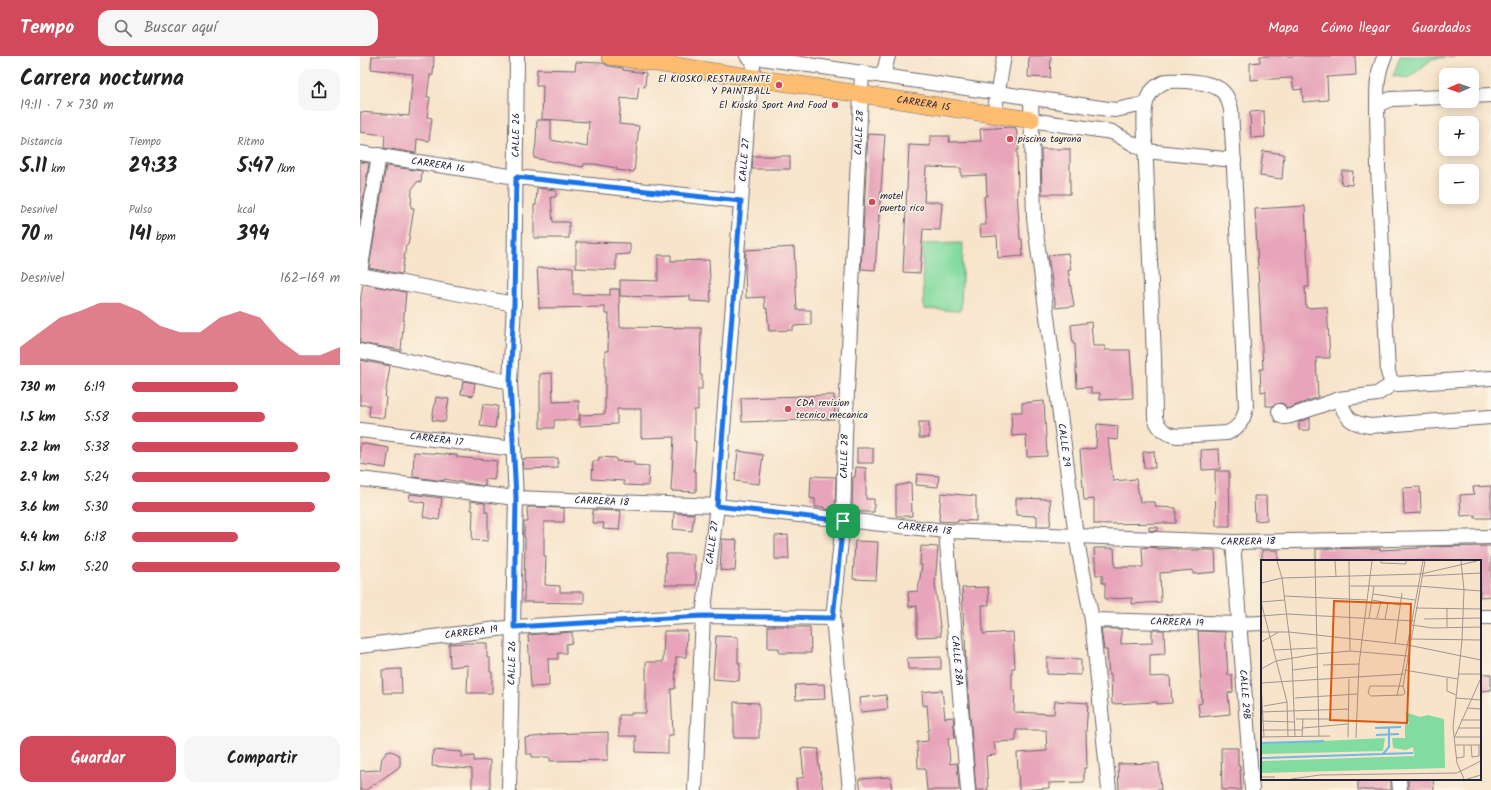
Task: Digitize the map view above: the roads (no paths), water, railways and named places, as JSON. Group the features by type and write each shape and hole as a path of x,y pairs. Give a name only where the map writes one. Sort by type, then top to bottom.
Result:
{"main road":[{"name":"CARRERA 15","path":"610,56 1031,120"}],"street":[{"name":"CALLE 26","path":"509,790 516,498 510,382 514,304 518,56"},
{"name":"CALLE 27","path":"695,790 703,616 717,506 752,56"},
{"path":"752,56 820,60 885,67 998,93 1115,110 1145,104"},
{"path":"994,114 1004,56"},
{"path":"1385,56 1382,61 1377,81 1379,189 1388,372 1390,380 1394,383"},
{"path":"820,60 862,73 885,67"},
{"name":"CALLE 28","path":"850,790 833,618 843,521 845,434 862,73"},
{"path":"1167,81 1209,84 1223,91 1228,99 1231,109 1246,407 1244,418 1240,424 1234,430 1227,433 1177,436 1163,431 1158,426 1155,418 1145,104 1151,91 1156,86 1167,81"},
{"path":"1479,96 1491,95"},
{"path":"1377,105 1392,100 1439,97"},
{"name":"CALLE 29","path":"1031,98 1034,218 1076,536 1092,620 1109,790"},
{"name":"CARRERA 15","path":"1031,120 1112,132 1146,151 1234,160"},
{"name":"CARRERA 16","path":"360,153 516,177 741,201"},
{"path":"379,155 360,274 514,304"},
{"path":"360,351 510,382"},
{"path":"1279,412 1281,416 1284,417 1291,416 1339,399 1376,394 1394,383 1411,384 1491,378"},
{"path":"1339,399 1345,414 1355,424 1370,426 1491,417"},
{"name":"CARRERA 17","path":"360,430 514,449"},
{"name":"CARRERA 18","path":"360,479 516,498 717,506 843,521 946,531 1233,542 1491,537"},
{"name":"CALLE 28A","path":"946,531 968,790"},
{"name":"CALLE 29B","path":"1233,542 1238,624 1252,790"},
{"name":"CARRERA 19","path":"360,646 514,627 703,616 833,618"},
{"name":"CARRERA 19","path":"1092,620 1238,624 1261,623"},
{"path":"1399,780 1400,790"}],"place":[{"name":"El KIOSKO RESTAURANTE Y PAINTBALL","path":"779,85"},
{"name":"El Kiosko Sport And Food","path":"835,105"},
{"name":"piscina tayrona","path":"1010,139"},
{"name":"motel puerto rico","path":"872,202"},
{"name":"CDA revision tecnico mecanica","path":"788,409"}]}
